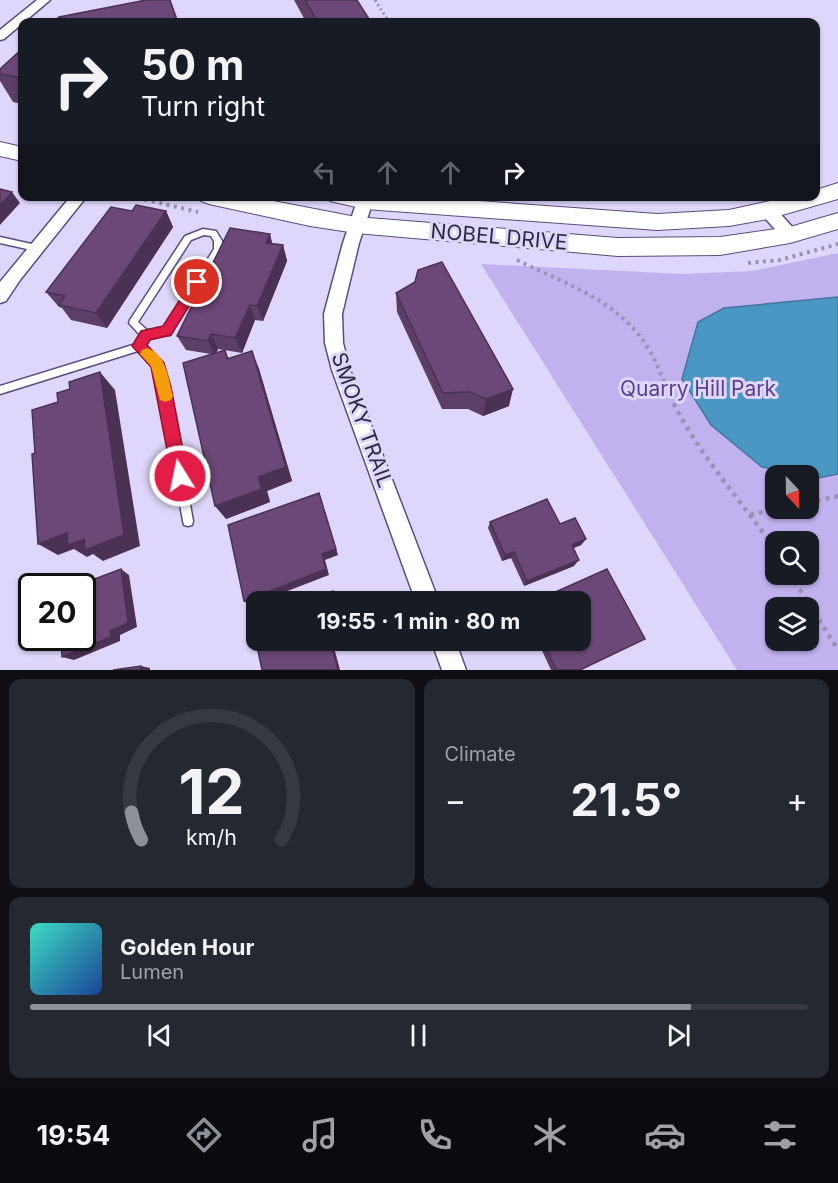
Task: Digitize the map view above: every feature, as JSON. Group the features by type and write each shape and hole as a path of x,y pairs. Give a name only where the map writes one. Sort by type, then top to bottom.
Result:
{"street":[{"path":"22,18 44,0"},
{"path":"0,36 18,21"},
{"path":"0,132 18,135"},
{"path":"0,149 18,153"},
{"name":"NOBEL DRIVE","path":"820,196 838,191"},
{"path":"0,296 76,201"},
{"name":"NOBEL DRIVE","path":"232,201 310,218 356,225 618,247 720,246 790,235 838,221"},
{"name":"NOBEL DRIVE","path":"365,201 657,222 729,218 768,211 803,201"},
{"name":"SMOKY TRAIL","path":"365,201 356,225 333,314 334,343 341,370 424,591"},
{"path":"768,211 790,235"},
{"path":"447,651 454,670"}],"lane":[{"path":"204,231 213,233 218,241 218,249 167,332 145,334 134,323 188,238 204,231"},
{"path":"0,240 36,248"},
{"path":"0,390 139,346 145,334"},
{"path":"139,346 157,363 160,371 188,521"}],"path":[{"path":"375,0 386,18"},
{"path":"510,253 515,259 590,294 633,328 653,358 686,428 765,535"},
{"path":"819,500 838,496"},
{"path":"750,514 765,511"},
{"path":"797,585 838,650"}],"green space":[{"name":"Quarry Hill Park","path":"838,253 838,670 737,670 481,264 682,274 752,271"}],"water":[{"path":"838,297 838,474 819,478 819,465 765,465 765,468 762,467 711,425 682,379 698,322 724,308"}],"building":[{"path":"146,0 170,0 176,18 58,18"},
{"path":"305,0 357,0 368,18 316,18"},
{"path":"18,53 18,77 0,74 0,69"},
{"path":"0,189 12,192 0,205"},
{"path":"136,205 166,211 96,313 59,305 65,296 46,292 111,207 132,211"},
{"path":"230,228 270,234 266,243 283,245 257,306 250,305 235,338 211,334 208,341 177,336"},
{"path":"442,262 513,389 486,399 470,392 443,393 396,293 415,282 418,270"},
{"path":"225,350 227,359 252,351 286,467 258,477 262,489 215,506 183,363"},
{"path":"100,372 124,535 85,550 84,539 68,545 67,533 38,544 32,454 35,453 32,410 58,402 57,393 70,389 69,382"},
{"path":"319,493 336,549 322,554 326,569 270,591 246,591 246,600 244,601 228,525"},
{"path":"547,499 560,524 575,518 586,539 572,545 579,560 527,581 514,552 505,555 490,522"},
{"path":"121,569 128,623 110,631 111,637 96,643 96,578"},
{"path":"607,569 645,639 580,670 556,670 548,651 591,651 591,591 558,591"},
{"path":"62,651 77,651 62,657"},
{"path":"258,651 333,651 338,670 262,670"},
{"path":"141,666 141,670 113,670"}],"slow traffic":[{"path":"147,354 157,363 165,396"}],"route":[{"path":"180,476 164,387 157,363 139,346 145,334 167,332 197,282"}]}
